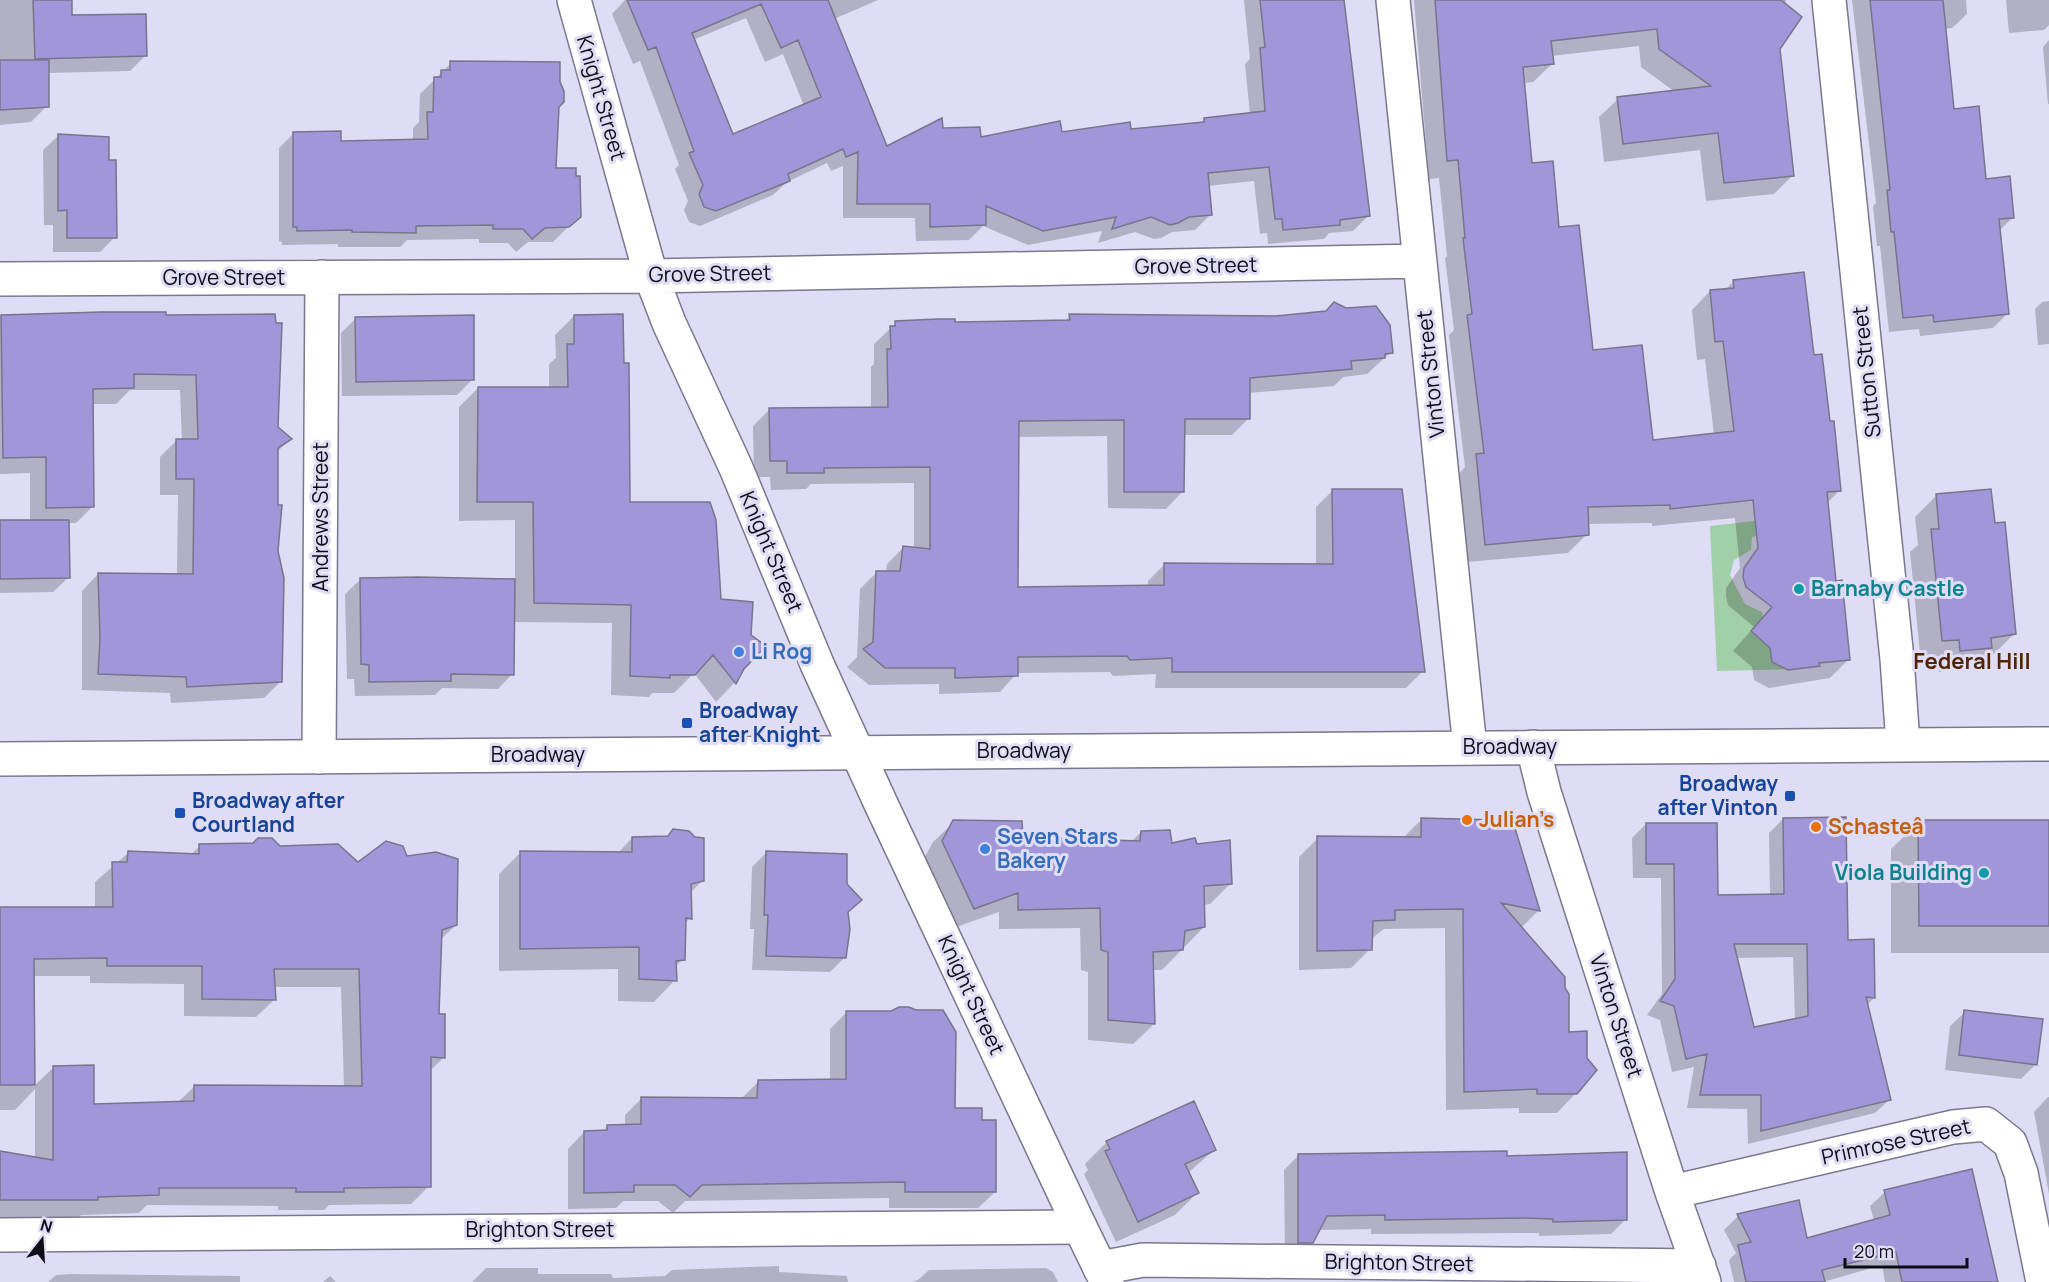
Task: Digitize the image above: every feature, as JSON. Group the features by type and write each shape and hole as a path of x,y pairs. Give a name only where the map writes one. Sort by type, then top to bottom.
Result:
{"street":[{"name":"Knight Street","path":"574,0 651,276 669,323 736,468 817,664 1104,1275"},
{"name":"Vinton Street","path":"1394,0 1470,748"},
{"name":"Sutton Street","path":"1829,0 1897,659 1903,744"},
{"name":"Grove Street","path":"0,279 651,276 1420,261"},
{"name":"Andrews Street","path":"319,757 322,277"},
{"name":"Broadway","path":"0,759 2049,744"},
{"name":"Vinton Street","path":"1533,747 1544,792 1672,1192 1702,1274"},
{"name":"Primrose Street","path":"1672,1192 1953,1126 1986,1124 2010,1143 2021,1173 2043,1282"},
{"name":"Brighton Street","path":"0,1235 1080,1227"},
{"name":"Brighton Street","path":"1104,1275 1143,1260 1702,1274"}],"green space":[{"path":"1763,520 1765,533 1752,537 1751,550 1734,560 1730,575 1745,604 1762,612 1763,617 1756,625 1757,637 1766,644 1772,643 1797,669 1717,671 1710,526"}],"building":[{"path":"33,0 72,0 72,15 146,14 147,56 35,59"},
{"path":"627,0 828,0 887,146 942,118 943,128 980,127 981,137 1060,121 1062,132 1130,122 1131,129 1204,122 1204,118 1265,111 1260,48 1265,47 1260,0 1344,0 1370,216 1340,220 1340,225 1283,230 1282,219 1275,219 1269,167 1208,173 1212,215 1189,217 1170,225 1151,217 1112,229 1116,217 1043,231 986,206 986,225 930,227 930,204 857,204 858,152 846,157 843,149 788,174 790,181 716,211 704,207 699,194 703,185 689,153 694,151 656,47 648,50","holes":["761,4 781,48 798,40 821,97 733,134 692,33"]},
{"path":"1435,0 1781,0 1802,17 1780,49 1794,176 1724,183 1718,133 1623,144 1617,97 1711,86 1659,49 1657,29 1551,41 1554,64 1523,67 1532,163 1553,161 1559,227 1579,225 1593,350 1642,345 1653,440 1734,431 1723,341 1715,342 1710,290 1734,288 1733,280 1804,272 1814,355 1822,354 1830,421 1834,421 1841,491 1827,492 1836,581 1842,580 1850,660 1819,663 1820,666 1788,670 1772,662 1770,648 1751,631 1772,607 1746,587 1743,577 1744,568 1758,548 1753,500 1670,509 1670,505 1588,507 1589,535 1485,545 1476,454 1484,453 1467,315 1472,314 1463,238 1465,238 1458,160 1447,161"},
{"path":"1870,0 1943,0 1954,109 1979,106 1986,179 2010,176 2014,218 1999,219 2009,314 1934,322 1933,315 1903,318 1894,232 1891,232 1887,190 1890,190"},
{"path":"0,60 49,60 49,107 0,110"},
{"path":"450,61 560,62 560,82 564,91 564,102 559,107 556,168 576,168 576,176 580,176 581,217 569,227 545,228 532,239 523,229 493,229 493,225 416,226 416,233 352,232 352,230 297,231 297,227 293,227 293,132 341,131 341,141 428,139 427,112 433,112 434,77 441,77 441,70 450,70"},
{"path":"58,134 109,137 109,160 116,160 117,238 67,238 67,210 58,211"},
{"path":"1334,302 1346,308 1376,306 1390,325 1393,353 1385,354 1385,358 1351,361 1352,369 1250,378 1250,419 1185,419 1184,492 1124,492 1124,420 1019,421 1018,587 1164,585 1164,563 1333,564 1332,489 1402,489 1425,672 1172,672 1172,658 1130,660 1127,656 1018,657 1018,676 955,678 955,668 885,668 863,649 873,642 876,571 900,571 903,546 930,549 930,467 824,468 824,473 787,473 787,461 770,461 769,408 888,407 887,349 891,349 890,326 895,326 895,321 1070,320 1069,314 1276,316 1326,311"},
{"path":"166,312 166,315 275,314 276,323 282,323 278,427 292,439 278,448 278,505 282,505 278,551 284,578 282,682 187,687 186,677 98,674 100,639 98,573 193,574 194,479 176,479 176,439 198,439 196,375 134,374 134,388 93,389 94,507 46,508 46,457 3,458 1,315"},
{"path":"623,314 624,363 629,363 630,502 710,502 716,520 721,599 753,602 751,635 766,646 744,669 736,684 713,655 695,675 670,675 670,678 630,676 631,605 534,603 533,502 477,502 478,387 568,387 567,344 574,344 574,315"},
{"path":"474,315 474,380 356,382 355,317"},
{"path":"1991,489 1995,523 2005,522 2016,634 1991,638 1992,648 1960,651 1959,640 1942,641 1931,529 1939,529 1936,494"},
{"path":"0,520 69,520 70,578 0,579"},
{"path":"360,578 515,579 514,675 451,674 451,681 369,682 369,665 361,664"},
{"path":"1846,817 1848,940 1874,939 1875,998 1866,997 1891,1100 1761,1131 1761,1095 1700,1095 1707,1054 1686,1059 1674,1006 1660,1001 1675,979 1674,864 1646,864 1646,823 1717,823 1718,895 1784,894 1783,818","holes":["1734,944 1807,944 1808,1016 1754,1027"]},
{"path":"1421,818 1500,820 1515,828 1540,911 1501,903 1565,977 1565,988 1569,994 1569,1032 1587,1031 1587,1058 1597,1070 1577,1094 1537,1094 1537,1089 1464,1092 1463,909 1395,910 1395,920 1373,921 1372,950 1317,951 1317,836 1421,837"},
{"path":"953,820 1022,821 1023,837 1140,841 1141,831 1170,830 1172,843 1195,838 1197,844 1230,840 1232,884 1204,886 1205,927 1185,931 1183,950 1153,952 1155,1024 1108,1020 1108,952 1101,950 1100,908 1018,910 1018,893 974,909 942,841"},
{"name":"Viola Building","path":"1918,820 2049,820 2049,926 1919,926"},
{"path":"673,829 689,831 695,837 704,838 704,881 691,884 692,919 686,918 685,960 676,961 677,981 639,979 639,947 520,949 520,851 632,852 632,837 668,836"},
{"path":"258,838 272,838 280,846 338,844 358,862 386,841 403,846 407,856 436,852 458,859 457,925 442,930 439,1014 445,1014 445,1058 431,1057 431,1187 344,1188 344,1192 296,1192 296,1188 159,1188 159,1195 98,1197 98,1200 0,1200 0,1151 53,1160 53,1066 94,1065 94,1104 194,1101 194,1085 362,1086 359,969 274,969 276,1000 202,999 202,966 107,966 107,958 34,959 35,1085 0,1085 0,907 113,907 112,862 127,862 128,851 199,854 199,844 253,843"},
{"path":"766,851 847,854 847,884 862,900 848,912 850,929 846,958 766,956 768,915 764,915"},
{"path":"899,1007 916,1010 943,1010 956,1032 955,1108 982,1108 982,1120 996,1120 996,1192 905,1192 905,1182 702,1185 690,1197 675,1185 634,1185 634,1192 584,1193 584,1131 607,1130 607,1125 641,1124 641,1097 757,1098 758,1080 846,1079 846,1011 891,1011"},
{"path":"1964,1010 2043,1019 2037,1065 1959,1055"},
{"path":"1194,1101 1216,1150 1185,1164 1199,1193 1138,1222 1105,1151 1110,1149 1106,1141"},
{"path":"1507,1151 1507,1156 1627,1152 1627,1220 1553,1222 1553,1219 1524,1218 1385,1220 1385,1215 1327,1216 1313,1243 1298,1243 1298,1154"},
{"path":"1972,1169 1998,1282 1902,1282 1896,1252 1822,1270 1825,1282 1746,1282 1738,1245 1751,1242 1737,1214 1799,1200 1807,1238 1890,1215 1884,1190"}],"place":[{"name":"Barnaby Castle","path":"1799,589"},
{"name":"Li Rog","path":"739,652"},
{"name":"Broadway after Knight","path":"687,723"},
{"name":"Broadway after Vinton","path":"1790,796"},
{"name":"Broadway after Courtland","path":"180,813"},
{"name":"Julian’s","path":"1467,820"},
{"name":"Schasteâ","path":"1816,827"},
{"name":"Seven Stars Bakery","path":"985,849"},
{"name":"Viola Building","path":"1984,873"}],"district":[{"name":"Federal Hill","path":"1972,661"}]}
